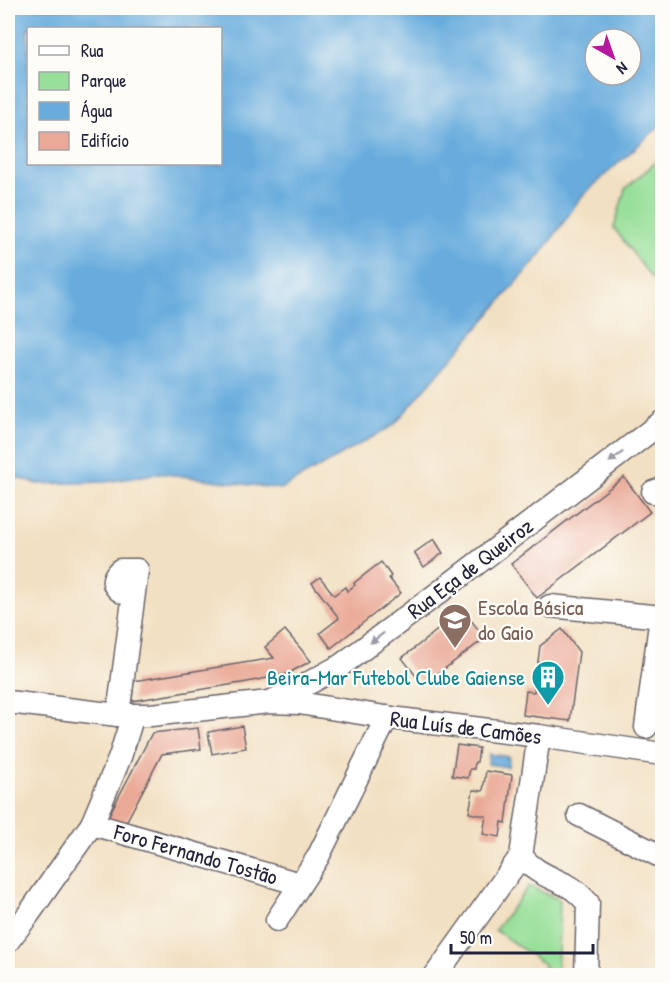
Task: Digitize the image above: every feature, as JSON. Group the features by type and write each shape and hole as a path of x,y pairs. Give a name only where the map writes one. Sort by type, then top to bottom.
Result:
{"street":[{"name":"Rua Eça de Queiroz","path":"269,702 340,666 663,422"},
{"path":"8,941 92,824 120,757 126,715 133,595"},
{"path":"550,606 662,617 646,727"},
{"path":"340,666 330,684 331,692 346,711"},
{"path":"8,702 126,715 151,715 269,702"},
{"name":"Rua Luís de Camões","path":"269,702 299,703 387,717 663,753"},
{"name":"Foro Fernando Tostão","path":"277,920 318,857 387,717"},
{"path":"435,975 521,856 540,736"},
{"path":"579,814 663,857"},
{"name":"Foro Fernando Tostão","path":"92,824 300,884"},
{"path":"521,856 539,872 573,888 588,903 586,975"}],"green space":[{"path":"662,157 662,292 614,228 625,189"},
{"path":"529,886 560,900 557,975 539,975 545,965 495,930"}],"water":[{"path":"8,8 662,8 662,124 582,196 542,253 394,425 281,489 159,473 107,482 38,484 8,475"},
{"path":"489,754 509,757 508,767 488,764"}],"building":[{"path":"624,477 650,512 537,598 511,564"},
{"path":"434,539 443,553 424,567 414,553"},
{"path":"381,562 391,576 389,578 401,593 331,648 320,633 339,618 312,583 320,577 334,595 345,587 347,591"},
{"path":"463,610 485,638 423,685 402,658"},
{"path":"562,629 579,652 570,721 523,715 526,691 534,692 540,646"},
{"path":"285,630 311,661 287,674 132,701 134,681 274,658 265,647"},
{"path":"242,726 246,748 212,754 208,732"},
{"path":"198,728 201,749 162,754 122,830 106,821 152,733"},
{"path":"457,745 479,748 477,762 475,762 474,769 470,769 468,778 452,776"},
{"path":"486,771 512,775 506,823 502,822 500,837 483,834 486,816 469,813 473,790 483,791"}],"place":[{"name":"Escola Básica do Gaio","path":"455,649"},
{"name":"Beira-Mar Futebol Clube Gaiense","path":"548,706"}]}
